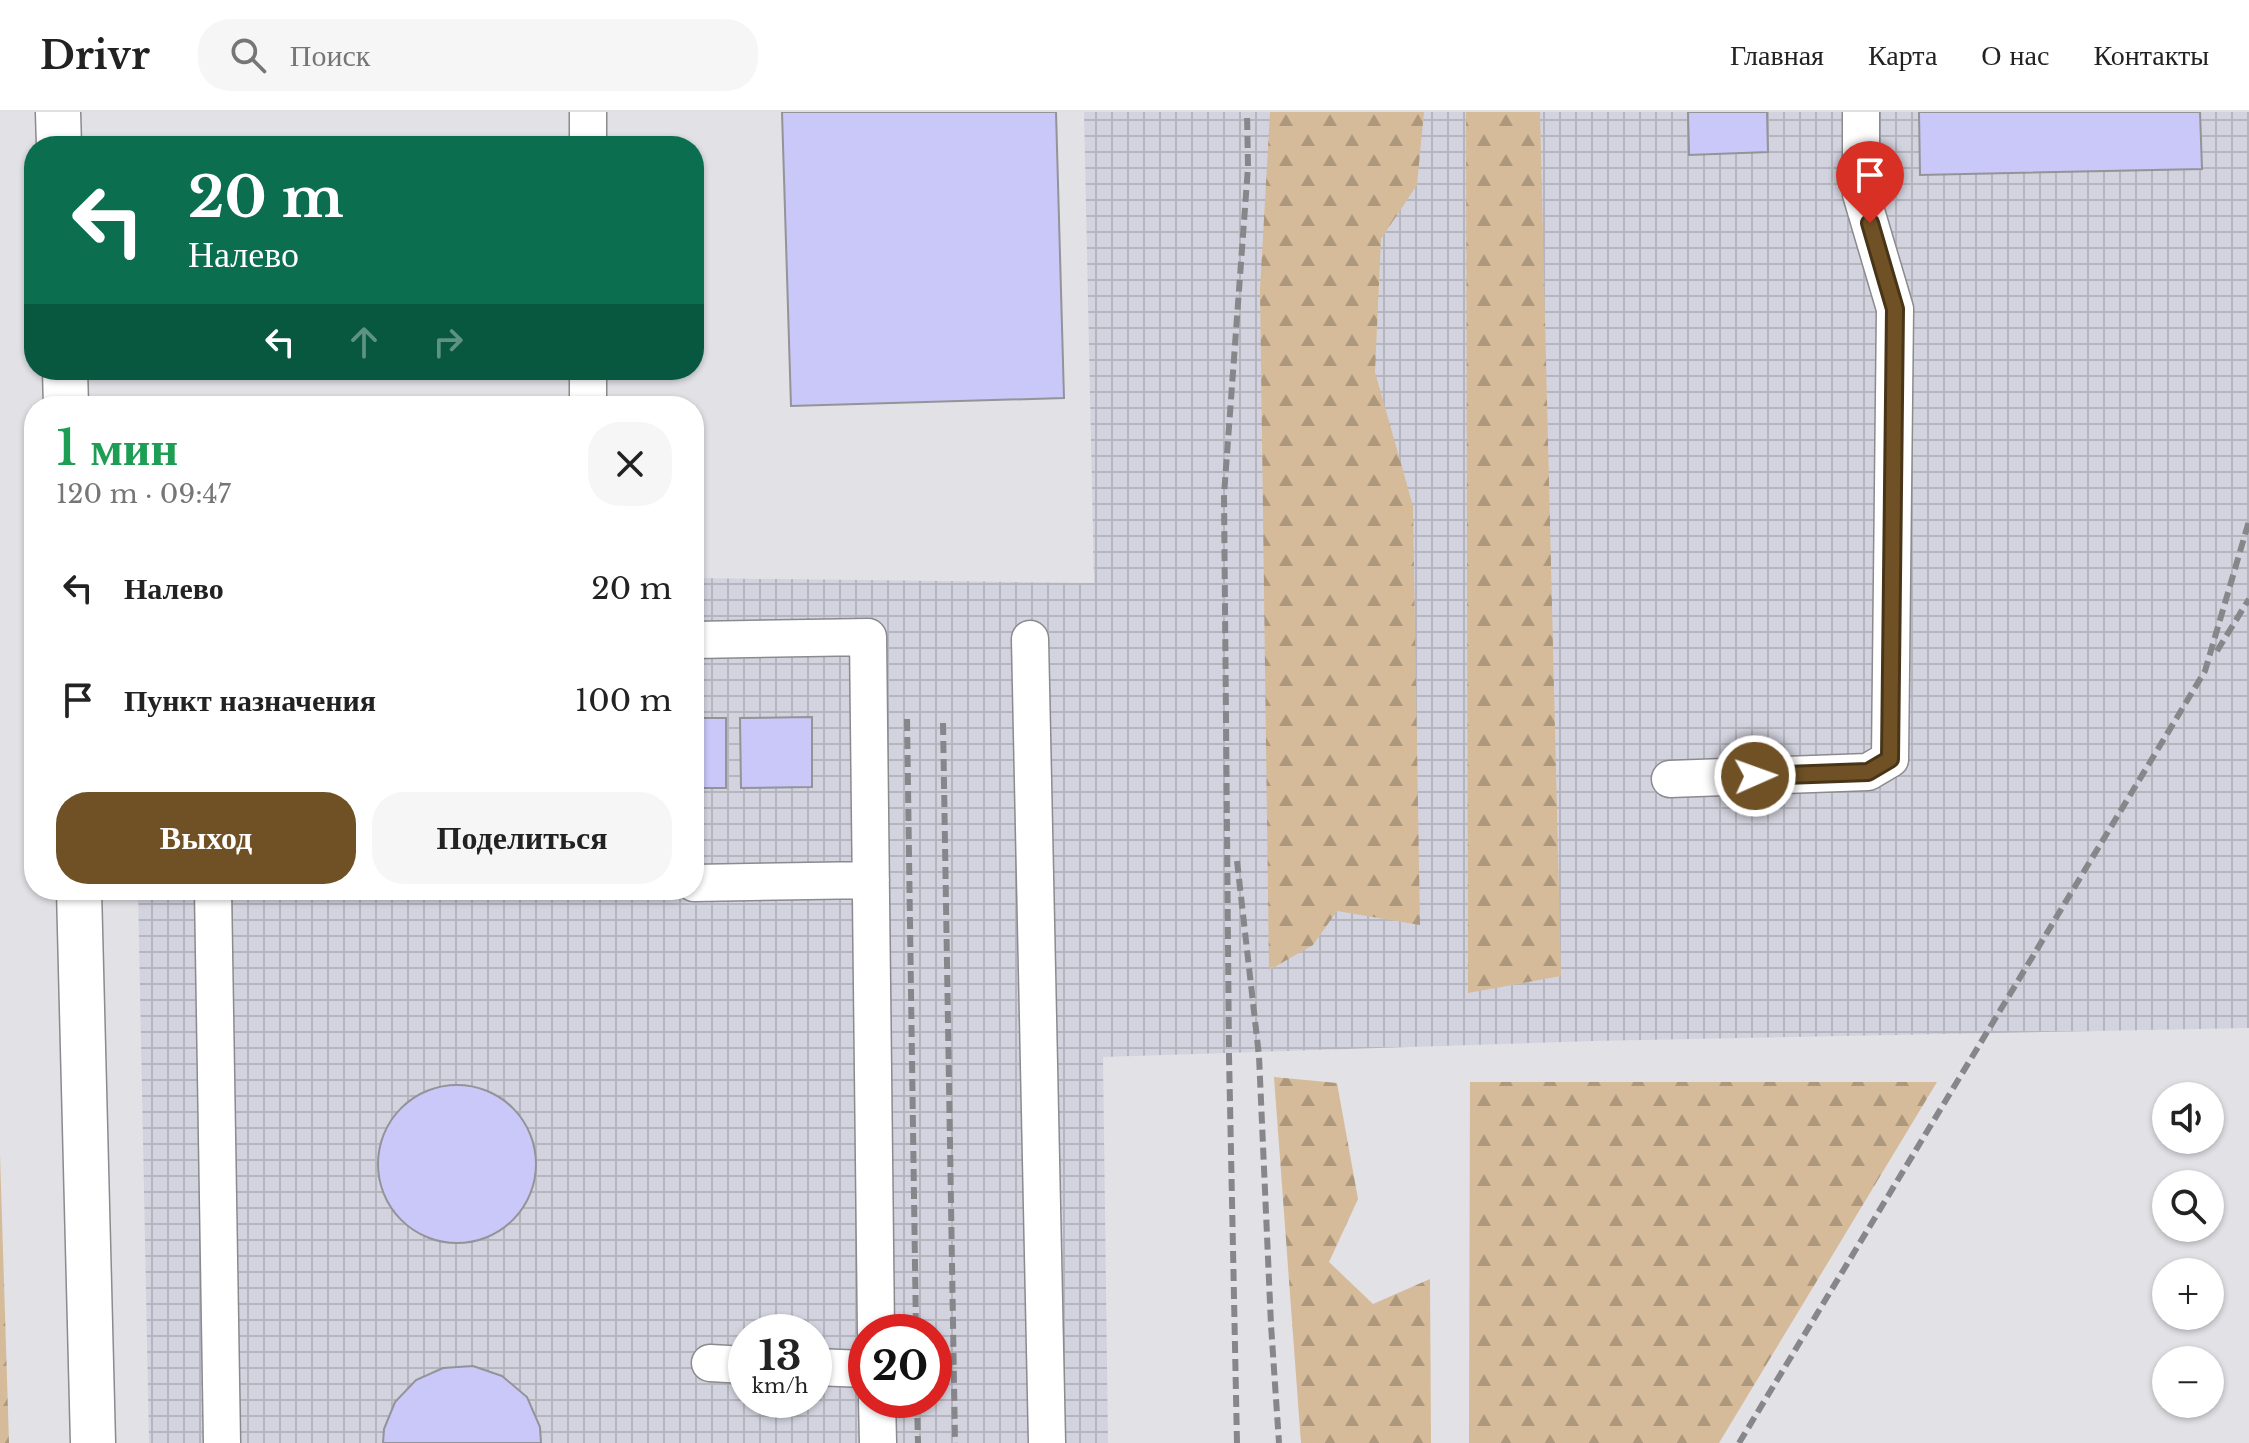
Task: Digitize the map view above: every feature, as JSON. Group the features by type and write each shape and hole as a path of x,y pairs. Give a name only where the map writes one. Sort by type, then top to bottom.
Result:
{"main road":[{"path":"58,112 59,136"},
{"path":"79,900 93,1443"}],"street":[{"path":"588,112 588,136"},
{"path":"1670,779 1868,772 1890,759 1895,309 1861,194 1861,112"},
{"path":"704,640 868,637 876,1314"},
{"path":"1030,639 1047,1443"},
{"path":"704,883 871,880"},
{"path":"213,900 222,1443"},
{"path":"710,1363 728,1364"},
{"path":"877,1418 878,1443"}],"shaded area":[{"path":"1084,112 2249,112 2249,1028 1593,1041 1103,1057 1108,1443 149,1443 138,900 704,900 704,578 1094,583"}],"green space":[{"path":"1270,112 1424,112 1417,185 1381,239 1375,372 1413,506 1420,925 1337,911 1313,945 1269,970 1260,289"},
{"path":"1466,112 1540,112 1561,976 1468,993"},
{"path":"1274,1077 1337,1083 1358,1199 1329,1262 1373,1304 1430,1279 1431,1443 1301,1443"},
{"path":"1470,1082 1937,1082 1719,1443 1469,1443"},
{"path":"0,1154 9,1443 0,1443"}],"building":[{"path":"782,112 1056,112 1064,398 791,406"},
{"path":"1688,112 1767,112 1768,152 1689,155"},
{"path":"1919,112 2200,112 2202,169 1920,175"},
{"path":"812,717 812,787 741,788 740,718"},
{"path":"704,718 726,718 726,788 704,788"},
{"path":"457,1085 487,1091 513,1108 530,1134 536,1164 530,1194 513,1220 487,1237 457,1243 427,1237 401,1220 384,1194 378,1164 384,1134 401,1108 427,1091"},
{"path":"473,1366 502,1376 527,1397 540,1427 541,1443 383,1443 384,1429 395,1402 416,1380 443,1368"}],"railway":[{"path":"1237,1443 1229,1055 1224,495 1248,167 1247,112"},
{"path":"1739,1443 2205,671 2249,521"},
{"path":"2217,651 2249,599"},
{"path":"907,719 916,1314"},
{"path":"943,723 955,1443"},
{"path":"1237,861 1259,1056 1279,1443"},
{"path":"917,1418 918,1443"}],"route":[{"path":"1755,776 1868,772 1890,759 1895,309 1870,223"}]}
